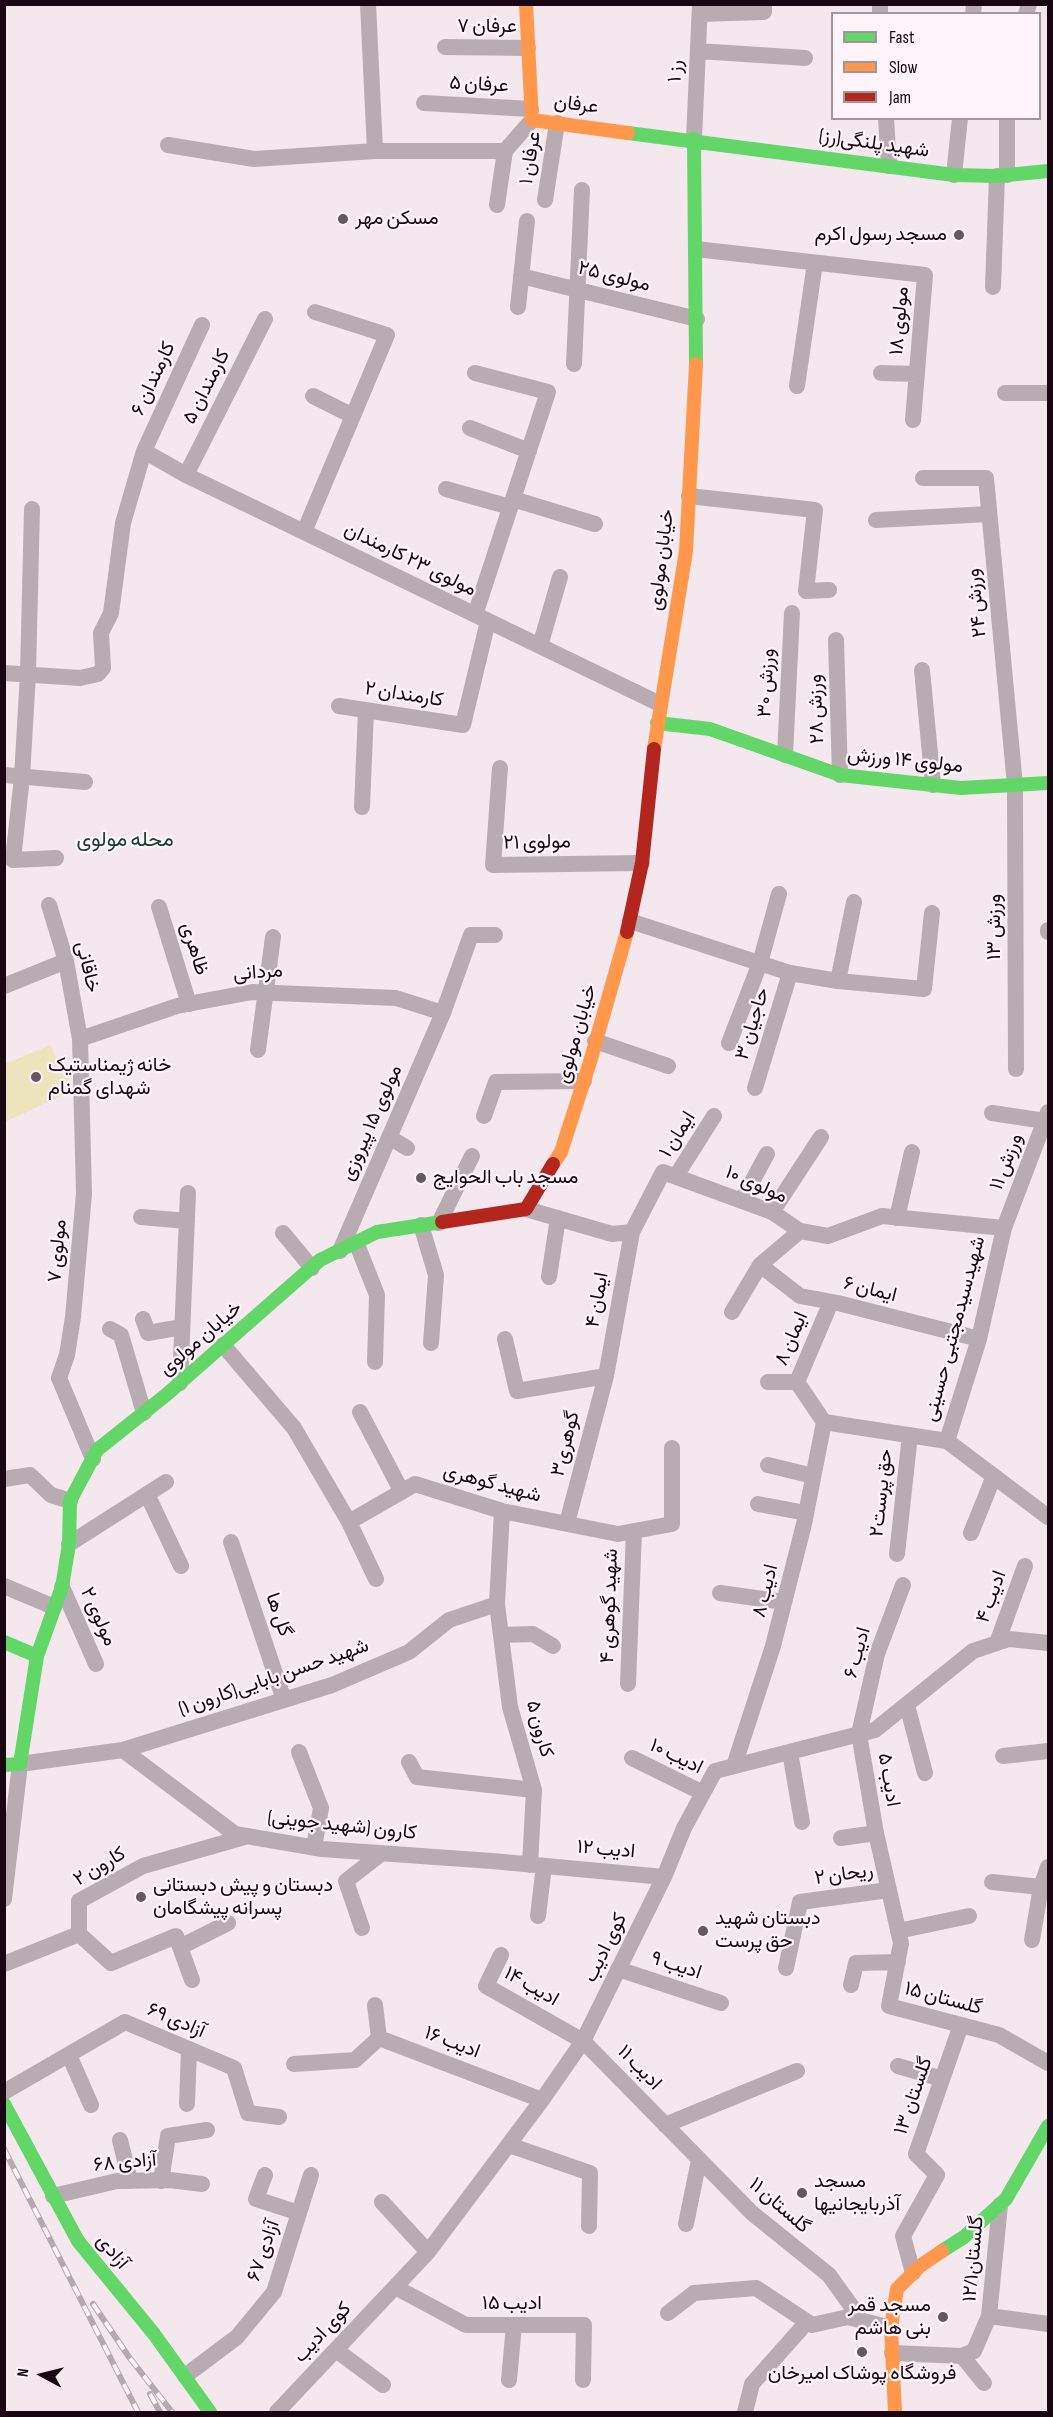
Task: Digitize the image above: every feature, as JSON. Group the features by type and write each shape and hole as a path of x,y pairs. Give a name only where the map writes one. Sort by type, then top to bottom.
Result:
{"street":[{"path":"368,4 375,150"},
{"name":"عرفان","path":"526,4 532,114 557,123 694,140"},
{"path":"700,10 764,12 764,4"},
{"name":"رز ۱","path":"694,140 700,10"},
{"name":"عرفان ۷","path":"445,47 528,48"},
{"path":"698,51 805,58"},
{"name":"عرفان ۵","path":"424,104 532,114"},
{"path":"497,206 506,151 532,114"},
{"path":"886,120 889,166"},
{"path":"954,175 960,120"},
{"path":"993,287 1007,120"},
{"name":"عرفان ۱","path":"545,200 557,123"},
{"name":"شهید پلنگی(رز)","path":"694,140 954,175 1002,175 1048,171"},
{"name":"خیابان مولوی","path":"12,1765 27,1721 37,1656 62,1587 69,1544 70,1501 97,1450 180,1383 320,1260 377,1232 526,1209 561,1152 630,921 642,862 657,723 686,551 697,319 694,140"},
{"path":"168,145 254,159 375,150 506,151"},
{"path":"574,364 582,190"},
{"path":"518,307 527,221"},
{"name":"مولوی ۱۸","path":"696,249 925,275 913,420"},
{"path":"797,386 815,263"},
{"name":"مولوی ۲۵","path":"521,276 697,319"},
{"path":"304,532 387,335 315,312"},
{"name":"کارمندان ۵","path":"186,475 265,319"},
{"name":"کارمندان ۶","path":"28,674 80,678 98,674 103,668 101,633 111,613 123,523 144,451 202,325"},
{"path":"475,373 548,392 512,503 481,618"},
{"path":"881,373 917,374"},
{"path":"1005,393 1048,393"},
{"path":"313,396 353,416"},
{"path":"470,428 529,451"},
{"name":"مولوی ۲۳ کارمندان","path":"144,451 186,475 660,704"},
{"name":"ورزش ۲۴","path":"923,478 986,478 1016,785"},
{"path":"446,489 595,524"},
{"path":"689,496 815,510 806,591 829,590"},
{"path":"32,509 28,674 22,777 13,860 56,858"},
{"path":"876,520 989,514"},
{"path":"540,646 560,577"},
{"name":"ورزش ۳۰","path":"785,755 792,613"},
{"name":"کارمندان ۲","path":"339,706 463,725 481,618"},
{"name":"ورزش ۲۸","path":"836,640 840,776"},
{"path":"922,670 933,785"},
{"path":"4,673 28,674"},
{"path":"362,807 366,710"},
{"name":"مولوی ۱۴ ورزش","path":"657,723 710,729 840,776 961,788 1048,783"},
{"name":"مولوی ۲۱","path":"500,768 493,865 642,862"},
{"path":"4,775 85,782"},
{"name":"ورزش ۱۳","path":"1016,785 1016,1069"},
{"path":"729,1043 760,963 779,894"},
{"path":"838,981 854,902"},
{"name":"خاقانی","path":"50,905 66,961 80,1040"},
{"name":"ظاهری","path":"159,907 189,1004"},
{"path":"630,921 790,973 838,981 924,989 932,913"},
{"name":"مولوی ۱۵ پیروزی","path":"340,1251 443,1013 471,935 495,935"},
{"path":"258,1050 273,937"},
{"path":"4,986 66,961"},
{"name":"حاجیان ۳","path":"755,1088 790,973"},
{"name":"مردانی","path":"80,1040 189,1004 252,992 396,998 443,1013"},
{"name":"مولوی ۷","path":"80,1040 84,1194 73,1317 67,1355 59,1378 93,1459"},
{"path":"595,1041 668,1066"},
{"path":"484,1116 496,1082 584,1081"},
{"path":"992,1113 1047,1117"},
{"name":"ایمان ۱","path":"676,1176 714,1116"},
{"name":"ورزش ۱۱","path":"1004,1228 1047,1117"},
{"path":"389,1137 407,1148"},
{"path":"772,1212 821,1137"},
{"path":"897,1218 912,1152"},
{"path":"742,1200 767,1154"},
{"path":"439,1222 472,1156"},
{"path":"526,1209 612,1234 632,1232 663,1172 676,1176"},
{"name":"مولوی ۱۰","path":"676,1176 772,1212 800,1231 828,1236 882,1216 1004,1228"},
{"path":"180,1383 188,1193"},
{"path":"141,1217 187,1221"},
{"path":"549,1277 558,1218"},
{"path":"421,1225 436,1275 431,1343"},
{"name":"شهیدسیدمجتبی حسینی","path":"947,1441 979,1339 1004,1228"},
{"path":"732,1312 760,1264 800,1231"},
{"name":"ایمان ۴","path":"606,1376 632,1232"},
{"path":"283,1233 312,1268"},
{"path":"356,1242 377,1294 375,1362"},
{"name":"ایمان ۶","path":"760,1264 800,1296 979,1339"},
{"name":"ایمان ۸","path":"824,1422 797,1382 831,1302"},
{"path":"142,1319 148,1333 182,1327"},
{"path":"110,1329 121,1335 144,1413"},
{"path":"506,1339 517,1391 606,1376"},
{"path":"223,1346 294,1428 349,1522 376,1579"},
{"name":"گوهری۳","path":"567,1523 606,1376"},
{"path":"768,1382 797,1382"},
{"path":"360,1412 402,1492"},
{"path":"824,1422 947,1441 1048,1517"},
{"name":"ادیب ۸","path":"734,1766 773,1646 806,1513 824,1422"},
{"name":"حق پرست۲","path":"897,1554 909,1435"},
{"name":"شهید گوهری","path":"349,1522 415,1484 502,1511 618,1534 672,1524 672,1448"},
{"path":"768,1465 813,1476"},
{"path":"4,1479 30,1475 51,1495 70,1501"},
{"path":"971,1533 994,1476"},
{"path":"69,1544 166,1482"},
{"path":"147,1494 181,1566"},
{"path":"758,1504 806,1513"},
{"name":"کارون ۵","path":"502,1511 497,1604 510,1707 534,1790 538,1916"},
{"name":"شهید گوهری ۴","path":"628,1684 634,1531"},
{"name":"گل ها","path":"231,1542 284,1700"},
{"name":"ادیب ۴","path":"998,1643 1025,1566"},
{"name":"ادیب ۶","path":"859,1734 877,1654 903,1585"},
{"path":"4,1586 54,1607"},
{"name":"مولوی ۲","path":"62,1587 96,1664"},
{"path":"720,1593 784,1602"},
{"name":"شهید حسن بابایی(کارون ۱)","path":"123,1750 332,1685 409,1652 449,1620 497,1604"},
{"path":"501,1635 533,1634 553,1646"},
{"name":"کوی ادیب","path":"278,2412 428,2252 509,2145 583,2041 664,1877 684,1828 715,1771 875,1730 973,1651 1010,1639 1048,1643"},
{"path":"4,1642 37,1656"},
{"path":"907,1704 925,1773"},
{"path":"12,1734 27,1721"},
{"name":"ادیب ۵","path":"859,1734 876,1833"},
{"path":"4,1899 12,1765 123,1750"},
{"name":"کارون (شهید جوینی)","path":"123,1750 235,1834 314,1847 537,1865"},
{"path":"1003,1756 1048,1751"},
{"path":"299,1752 321,1808 314,1847"},
{"path":"790,1752 802,1822"},
{"name":"ادیب ۱۰","path":"632,1758 703,1793"},
{"path":"409,1762 417,1778 534,1790"},
{"path":"841,1838 876,1833"},
{"name":"گلستان ۱۵","path":"876,1833 901,1943 889,2006 999,2035 1048,2063"},
{"name":"کارون ۲","path":"79,1934 79,1901 143,1866 249,1836"},
{"path":"362,1928 346,1881 382,1853"},
{"name":"ادیب ۱۲","path":"537,1865 664,1877"},
{"path":"1032,1940 1041,1887 1048,1867"},
{"path":"992,1882 1041,1887"},
{"name":"ریحان ۲","path":"786,1968 800,1902 889,1890"},
{"path":"898,1931 969,1916"},
{"path":"180,1947 228,1923"},
{"path":"4,1964 79,1934 111,1964 176,1936 192,1980"},
{"name":"ادیب ۱۴","path":"501,1955 486,1986 583,2041"},
{"path":"851,1985 856,1963 898,1962"},
{"name":"ادیب ۹","path":"618,1969 721,2003"},
{"path":"294,2064 355,2060 379,2038 375,2005"},
{"name":"آزادی ۶۹","path":"4,2092 125,2022 234,2068 248,2113 279,2117"},
{"name":"گلستان ۱۳","path":"913,2273 903,2236 937,2175 916,2154 961,2025"},
{"name":"ادیب ۱۶","path":"379,2038 542,2100"},
{"name":"ادیب ۱۱","path":"583,2041 665,2125"},
{"path":"187,2104 189,2049"},
{"path":"69,2055 91,2105"},
{"path":"898,2066 942,2079"},
{"path":"665,2125 797,2071"},
{"name":"آزادی","path":"4,2104 78,2241 154,2334 210,2412"},
{"name":"گلستان ۱۱","path":"665,2125 752,2213 829,2275 862,2321"},
{"path":"895,2412 891,2328 897,2289 913,2273 964,2237 1006,2199 1048,2126"},
{"path":"161,2181 168,2136 207,2130"},
{"path":"120,2140 130,2181"},
{"path":"509,2145 590,2173 589,2226"},
{"path":"686,2224 699,2160"},
{"path":"265,2175 256,2199 299,2213"},
{"name":"آزادی ۶۷","path":"185,2376 237,2337 274,2292 311,2175"},
{"name":"آزادی ۶۸","path":"53,2196 117,2181 202,2184"},
{"path":"382,2202 428,2252"},
{"name":"گلستان۱۲/۱","path":"962,2356 974,2351 989,2316 1000,2205"},
{"name":"ادیب ۱۵","path":"395,2287 466,2325 584,2325 583,2380"},
{"path":"668,2313 694,2294 756,2288 812,2325 848,2317 891,2328"},
{"path":"989,2316 1048,2324"},
{"path":"745,2412 752,2384 807,2322"},
{"path":"509,2380 514,2325"},
{"path":"336,2350 383,2385"},
{"path":"892,2353 962,2356 984,2383"}],"shaded area":[{"name":"خانه ژیمناستیک شهدای گمنام","path":"50,1045 74,1090 5,1122 5,1064"}],"railway":[{"path":"4,2149 138,2412"},
{"path":"93,2304 129,2357 172,2412"},
{"path":"150,2394 160,2412"}],"traffic: fast":[{"path":"628,133 954,175 997,176 1048,171"},
{"path":"694,139 696,364"},
{"path":"657,723 710,729 840,775 961,788 1048,783"},
{"path":"4,1765 20,1764 37,1656 62,1587 69,1544 70,1501 97,1450 166,1395 320,1260 377,1232 442,1222"},
{"path":"4,1642 37,1656"},
{"path":"4,2104 78,2241 154,2334 210,2412"},
{"path":"942,2251 964,2237 1006,2199 1048,2126"}],"traffic: slow":[{"path":"526,4 532,120 628,133"},
{"path":"654,749 686,551 696,364"},
{"path":"553,1164 561,1152 590,1062 627,932"},
{"path":"895,2412 891,2328 897,2289 920,2266 942,2251"}],"traffic: jam":[{"path":"627,932 642,863 654,749"},
{"path":"442,1222 526,1209 553,1164"}],"place":[{"name":"مسکن مهر","path":"343,219"},
{"name":"مسجد رسول اکرم","path":"959,235"},
{"name":"خانه ژیمناستیک شهدای گمنام","path":"36,1077"},
{"name":"مسجد باب الحوایج","path":"421,1178"},
{"name":"دبستان و پیش دبستانی پسرانه پیشگامان","path":"141,1897"},
{"name":"دبستان شهید حق پرست","path":"703,1931"},
{"name":"مسجد آذربایجانیها","path":"802,2193"},
{"name":"مسجد قمر بنی هاشم","path":"943,2317"},
{"name":"فروشگاه پوشاک امیرخان","path":"862,2352"}],"district":[{"name":"محله مولوی","path":"125,841"}]}
